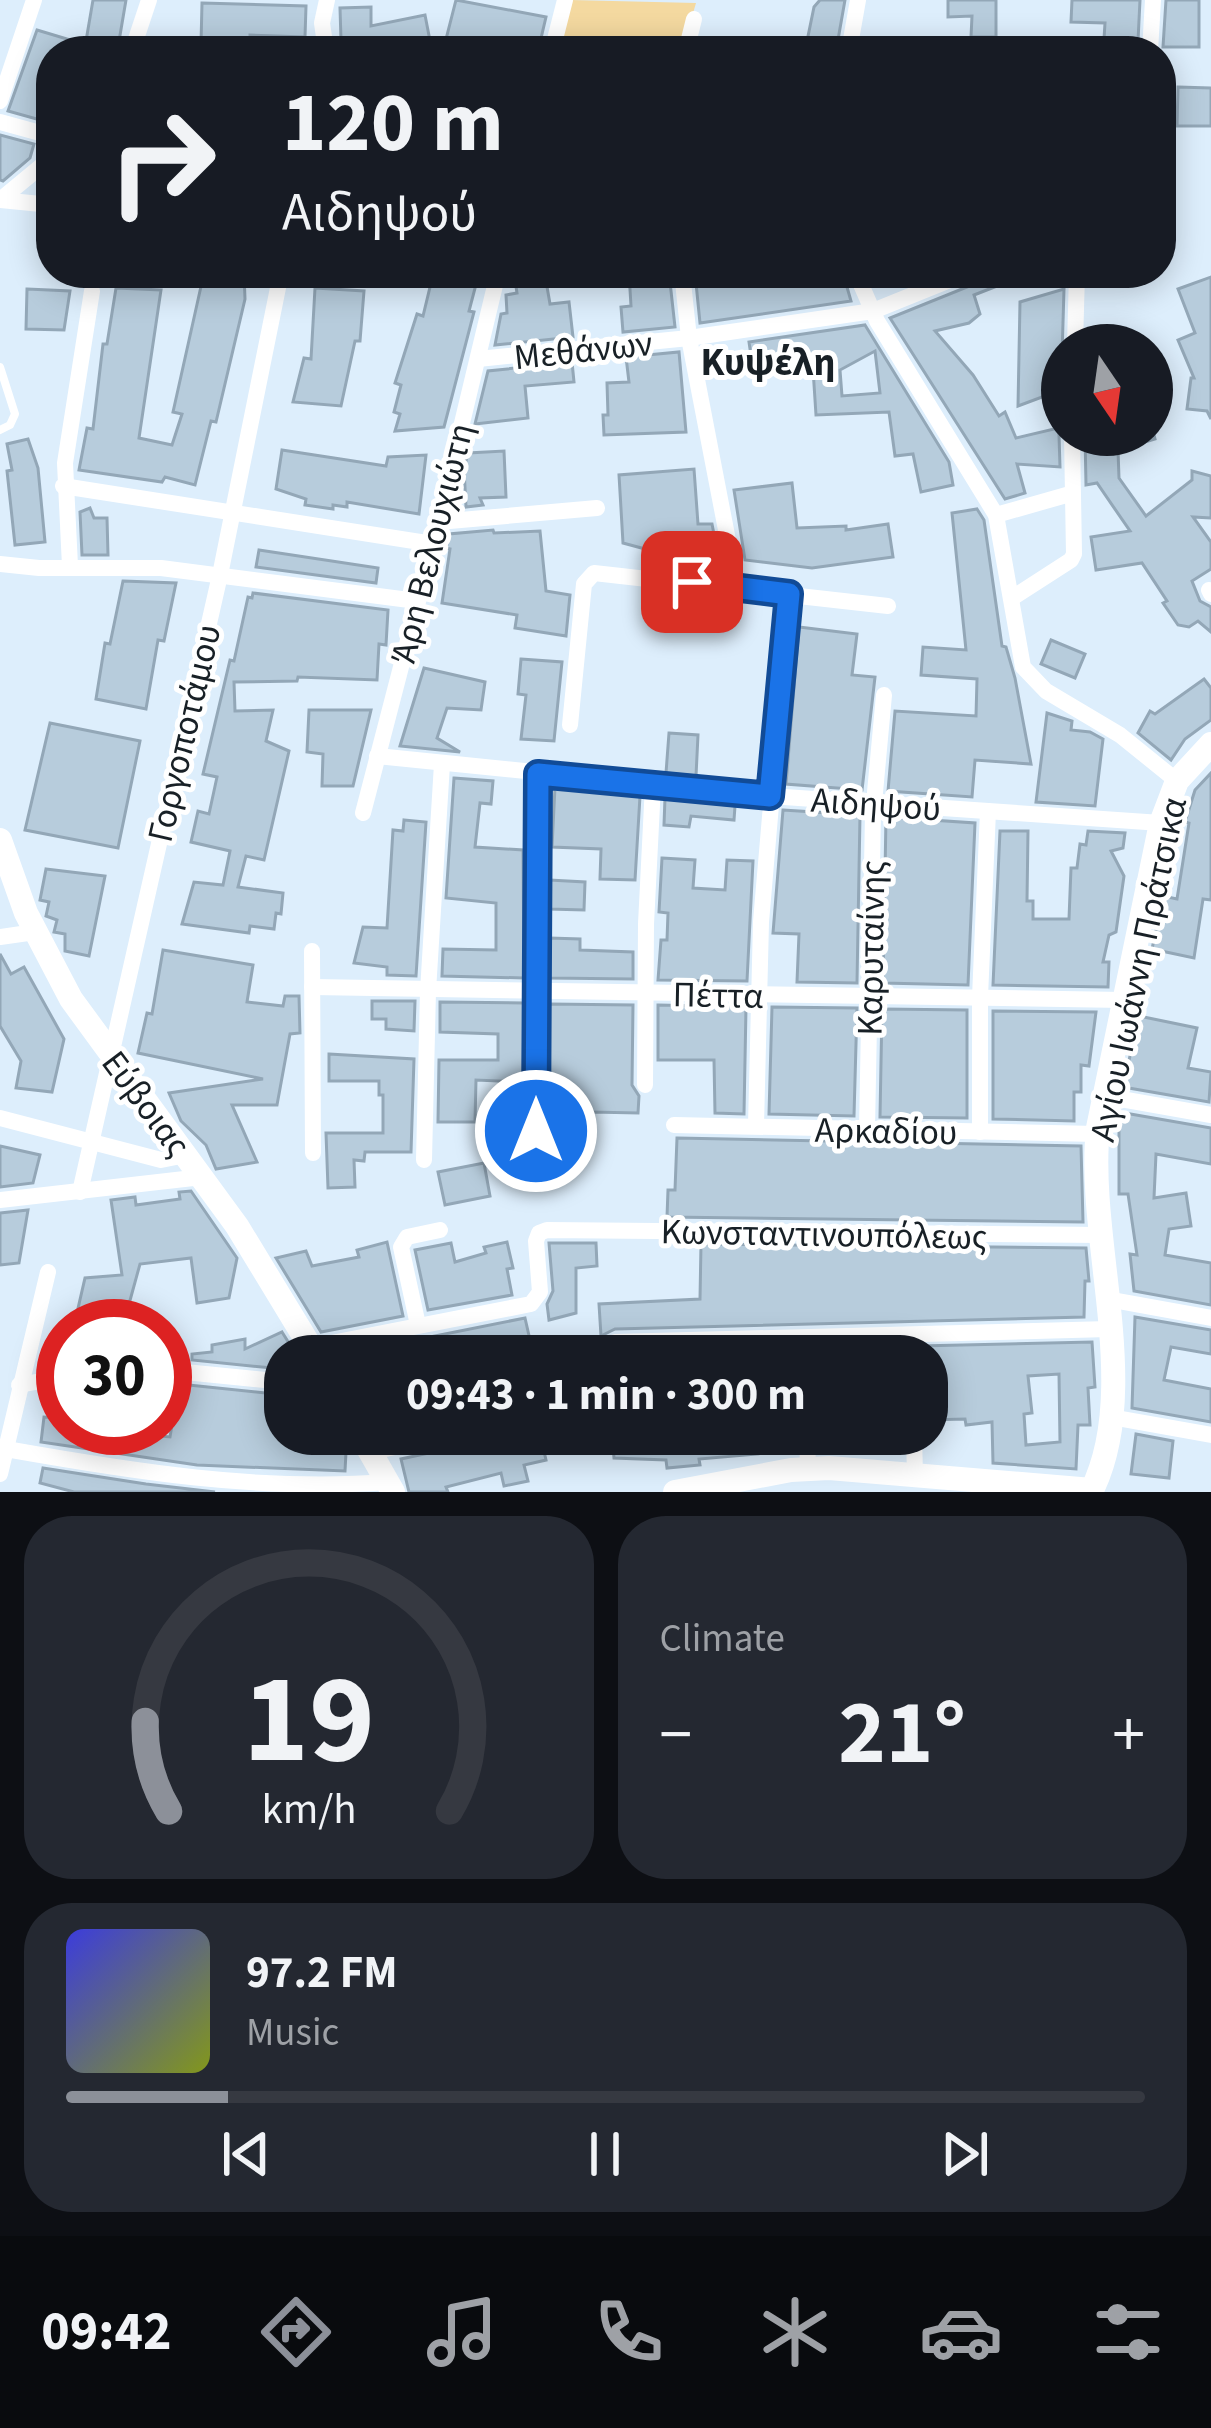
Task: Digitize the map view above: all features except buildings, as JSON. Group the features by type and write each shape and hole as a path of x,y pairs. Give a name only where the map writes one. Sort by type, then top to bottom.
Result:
{"main road":[{"name":"Αγίου Ιωάννη Πράτσικα","path":"1092,1491 1111,1417 1097,1134 1161,823 1177,781 1211,744"},
{"name":"Εύβοιας","path":"0,840 35,932 71,999 249,1245 303,1335"},
{"path":"372,1455 390,1487"},
{"path":"675,1492 808,1468 848,1481 916,1476 1092,1491"}],"street":[{"path":"0,101 34,0"},
{"path":"137,36 149,0"},
{"path":"324,36 327,0"},
{"path":"556,36 565,0"},
{"path":"852,36 858,0"},
{"path":"1151,36 1153,0"},
{"path":"690,36 694,19"},
{"path":"0,122 36,132"},
{"path":"0,200 36,170"},
{"path":"0,200 36,204"},
{"name":"Γοργοποτάμου","path":"80,1192 220,575 278,288"},
{"name":"Άρη Βελουχιώτη","path":"363,813 494,288"},
{"path":"684,288 737,587"},
{"path":"863,288 996,515 1023,667 1031,679 1120,735 1177,781"},
{"name":"Μεθάνων","path":"478,359 689,338 873,311 930,288"},
{"path":"1076,324 1077,288"},
{"path":"70,566 63,486 92,291"},
{"path":"1012,598 1070,560 1075,546 1071,456"},
{"path":"63,486 433,544"},
{"path":"996,515 1070,494"},
{"path":"438,522 597,508"},
{"path":"0,564 145,566 416,601"},
{"path":"569,725 584,584 600,572 888,606"},
{"path":"756,1126 770,796 789,594"},
{"name":"Καρυταίνης","path":"867,1129 874,802 884,695"},
{"name":"Αιδηψού","path":"377,756 770,796 1161,823"},
{"path":"424,1160 428,991 442,764"},
{"path":"536,1131 538,774"},
{"path":"645,1085 653,785"},
{"path":"980,1132 988,811"},
{"path":"0,938 35,932"},
{"path":"311,950 313,1153"},
{"name":"Πέττα","path":"312,987 1124,1000"},
{"path":"1105,1096 1211,1115"},
{"path":"0,1118 161,1160 186,1155"},
{"name":"Αρκαδίου","path":"674,1125 1097,1134"},
{"path":"0,1199 202,1177"},
{"path":"379,1335 418,1325 401,1247 407,1237 440,1230"},
{"name":"Κωνσταντινουπόλεως","path":"418,1325 531,1304 540,1292 536,1241 539,1233 548,1230 1102,1235"},
{"path":"0,1474 48,1272"},
{"path":"1107,1299 1211,1318"},
{"path":"903,1335 1109,1329"},
{"path":"192,1373 264,1380"},
{"path":"20,1385 36,1382"},
{"path":"1111,1417 1211,1435"},
{"path":"6,1449 251,1482 390,1487"},
{"path":"808,1455 808,1468"},
{"path":"915,1455 916,1476"}],"lane":[{"path":"0,367 15,414 10,425 0,430"}],"shaded area":[{"path":"571,0 696,3 686,36 563,36"}],"district":[{"name":"Κυψέλη","path":"768,361"}],"route":[{"path":"536,1131 538,774 770,796 789,594 692,582"}]}
